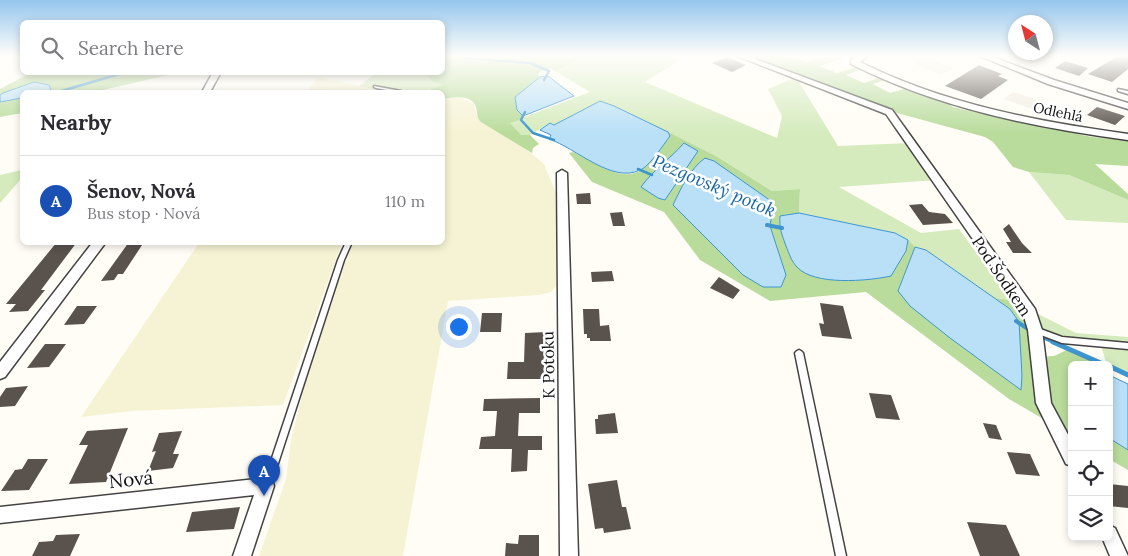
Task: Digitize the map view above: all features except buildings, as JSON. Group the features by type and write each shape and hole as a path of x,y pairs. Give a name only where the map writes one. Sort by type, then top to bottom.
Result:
{"street":[{"name":"Pod Šodkem","path":"810,82 889,112 1028,309 1035,330 1044,402 1068,451"},
{"name":"Odlehlá","path":"903,82 950,101 1092,133 1128,137"},
{"path":"1051,82 1128,106"},
{"name":"K Potoku","path":"562,173 569,556"},
{"path":"0,373 98,245"},
{"path":"242,556 266,486"},
{"name":"Nová","path":"0,515 266,486"},
{"path":"1112,541 1120,556"}],"lane":[{"path":"376,87 391,90"},
{"path":"1120,90 1128,93"},
{"path":"266,486 348,245"},
{"path":"1035,330 1062,340 1128,346"},
{"path":"799,353 841,556"}],"shaded area":[{"path":"314,82 341,82 378,90 308,90"},
{"path":"1013,92 1049,105 1038,111 1004,99"},
{"path":"460,97 474,104 477,116 481,122 521,145 544,164 556,193 556,286 551,292 539,295 448,301 403,556 259,556 286,479 291,440 303,391 352,245 445,245 445,99"},
{"path":"198,245 341,245 283,405 133,411 81,417"}],"green space":[{"path":"13,82 138,82 103,90 20,90 20,113 0,117 0,89"},
{"path":"365,82 433,82 443,85 427,90 381,90 359,86"},
{"path":"433,82 534,82 515,97 517,110 523,116 522,119 510,123 521,135 530,135 539,144 533,148 532,153 481,122 474,103 470,100 461,97 445,99 445,90 429,90 442,85"},
{"path":"573,82 645,82 777,138 782,116 768,89 784,82 799,82 838,146 910,143 936,180 839,187 921,233 959,229 1011,300 994,298 926,250 915,247 895,233 799,213 800,189 772,191 716,156 600,101 554,125 550,123 530,135 521,135 509,123 590,92"},
{"path":"811,82 879,82 873,84 890,93 907,88 941,99 953,107 1037,126 1039,123 1044,124 1082,135 1128,140 1128,166 1095,164 1128,194 1128,200 1069,175 1029,172 1013,167 993,142 985,137 886,110"},
{"path":"668,132 716,156 772,191 800,189 799,213 780,216 891,276 906,251 908,240 915,247 898,291 1021,389 1019,322 1010,309 994,298 1011,300 1027,321 1035,398 1045,420 1009,399 866,292 770,301 700,260 664,212 592,182 569,153 573,152 616,173 634,173 646,166 654,158 670,136"},
{"path":"20,170 20,180 0,203 0,175"},
{"path":"1029,172 1069,175 1128,200 1128,223 1066,220"},
{"path":"1028,309 1076,333 1128,337 1128,375 1113,368 1113,361 1106,361 1100,343 1062,340 1035,330"},
{"path":"1069,349 1096,361 1068,361 1068,434 1056,427 1038,357 1054,356"},
{"path":"1113,441 1128,450 1128,470 1113,461"}],"water":[{"path":"34,82 49,85 51,90 20,90 20,98 0,102 0,95"},
{"path":"534,82 556,82 574,96 523,116 517,110 515,97"},
{"path":"600,101 668,132 670,136 644,168 629,173 606,169 560,143 549,139 551,135 540,130 550,123 554,125"},
{"path":"684,143 698,151 665,200 658,198 641,187 651,175"},
{"path":"705,158 714,161 771,201 773,208 770,226 786,275 781,287 763,287 743,275 673,205 690,173"},
{"path":"799,213 895,233 908,240 906,251 891,276 856,280 828,280 816,277 805,273 795,265 781,231 780,216"},
{"path":"915,247 926,250 1010,309 1019,322 1021,390 910,306 898,291"},
{"path":"1113,377 1128,384 1128,450 1113,441"}],"waterway":[{"path":"65,90 92,82"},
{"name":"Pezgovský potok","path":"525,112 521,120 533,133 554,140"},
{"name":"Pezgovský potok","path":"638,169 652,175"},
{"name":"Pezgovský potok","path":"767,225 782,228"},
{"name":"Pezgovský potok","path":"1016,321 1031,331"},
{"name":"Pezgovský potok","path":"1040,336 1056,343"},
{"name":"Pezgovský potok","path":"1053,342 1096,361"},
{"name":"Pezgovský potok","path":"1113,368 1128,375"}],"place":[{"name":"Šenov, Nová","path":"264,496"}]}
